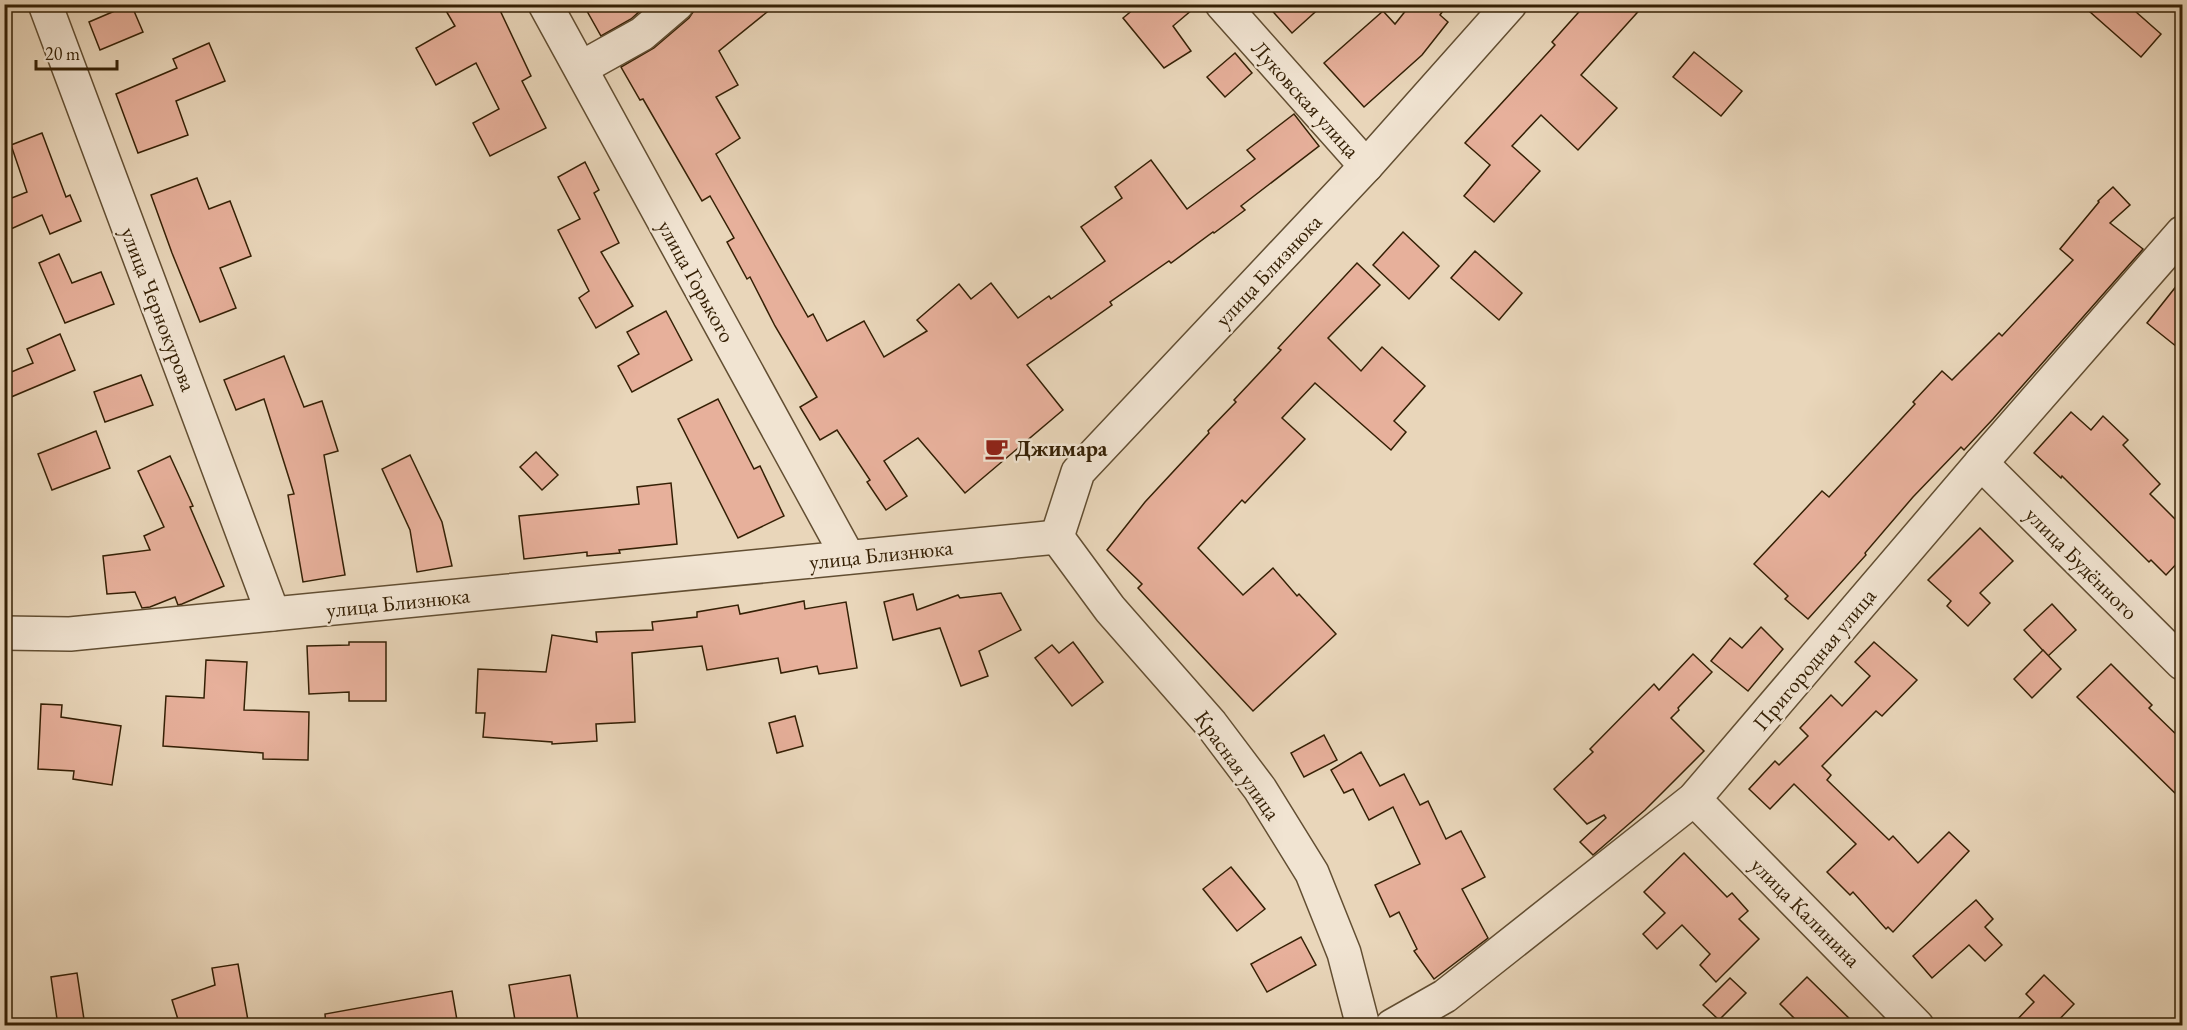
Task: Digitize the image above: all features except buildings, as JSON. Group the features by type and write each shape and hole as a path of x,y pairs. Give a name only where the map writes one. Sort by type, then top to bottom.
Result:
{"street":[{"name":"улица Чернокурова","path":"45,4 273,614"},
{"name":"улица Горького","path":"545,4 848,557"},
{"path":"580,68 642,34 677,4"},
{"name":"Луковская улица","path":"1222,4 1366,166"},
{"name":"улица Близнюка","path":"4,633 70,634 1057,537 1078,472 1366,166 1510,4"},
{"name":"Пригородная улица","path":"1392,1026 1444,996 1694,800 1981,463 2182,233"},
{"name":"улица Будённого","path":"1981,463 2182,663"},
{"name":"Красная улица","path":"1057,537 1110,609 1211,724 1260,789 1312,873 1344,953 1363,1026"},
{"name":"улица Калинина","path":"1694,800 1917,1026"}],"place":[{"name":"Джимара","path":"997,448"}]}
